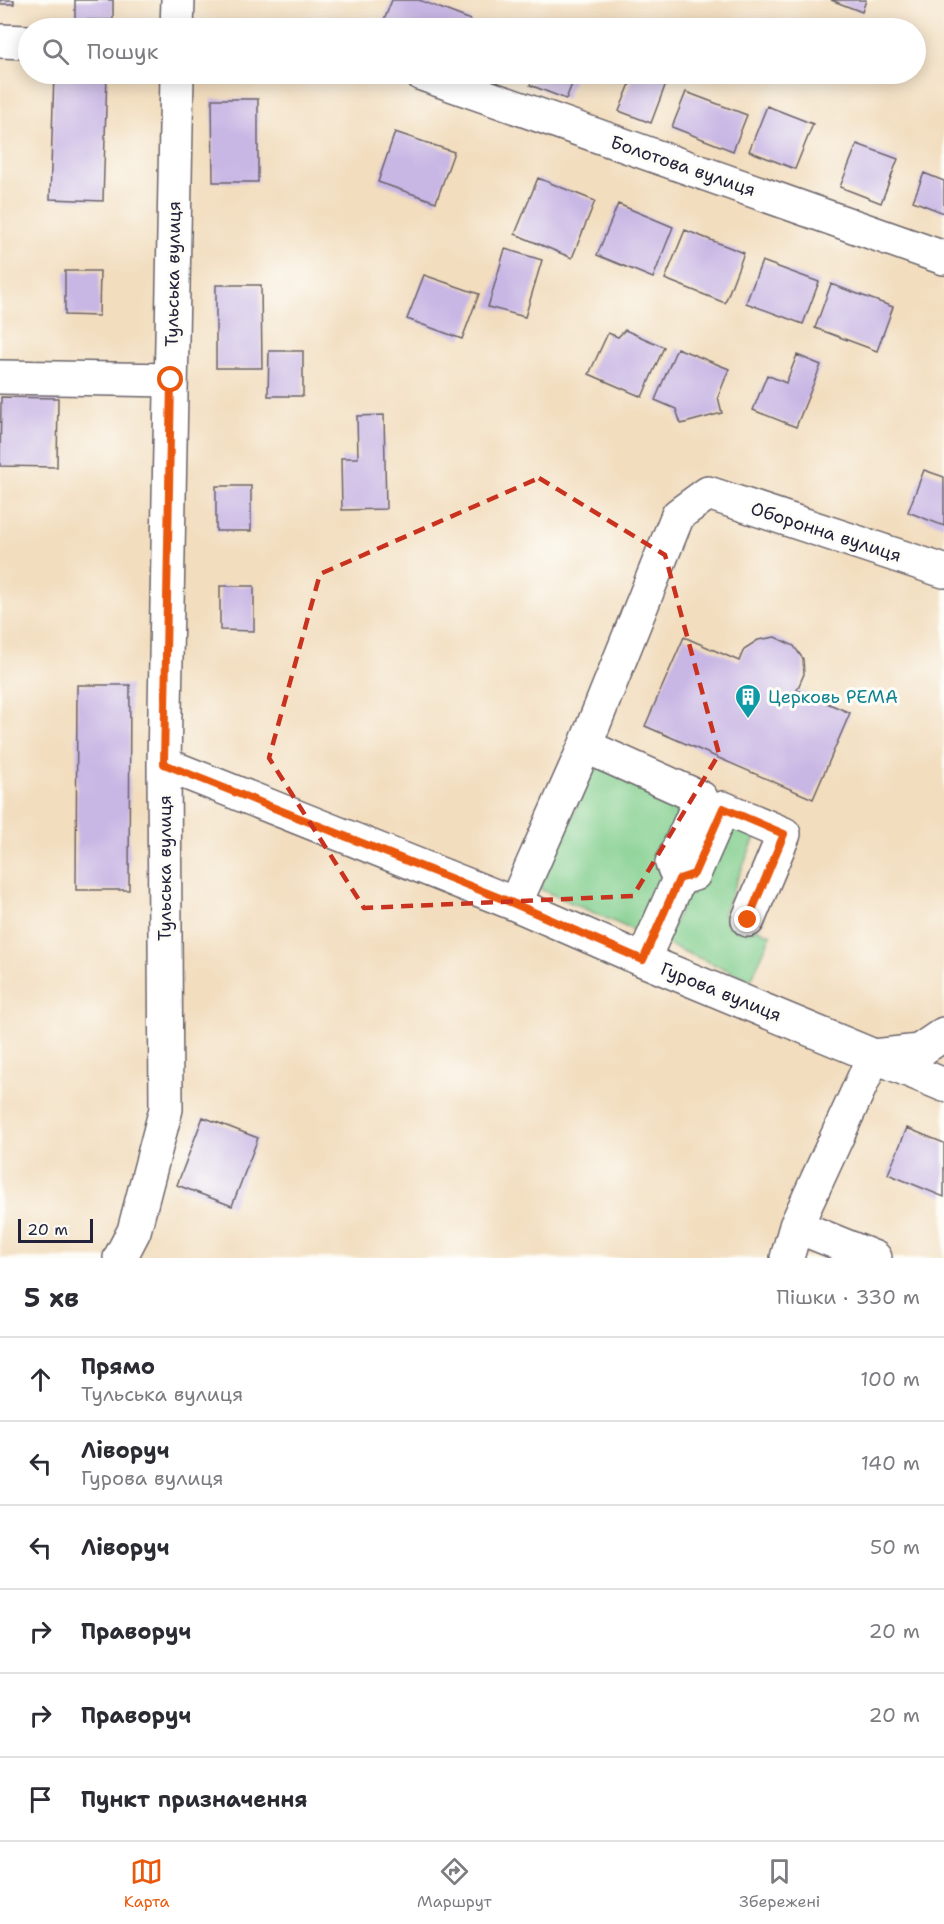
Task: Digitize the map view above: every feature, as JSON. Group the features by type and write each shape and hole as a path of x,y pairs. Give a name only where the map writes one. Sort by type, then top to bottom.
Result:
{"street":[{"path":"177,18 178,0"},
{"path":"0,41 18,42"},
{"name":"Тульська вулиця","path":"120,1258 134,1231 166,1109 164,764 177,84"},
{"name":"Болотова вулиця","path":"450,84 944,258"},
{"path":"0,377 171,380"},
{"name":"Оборонна вулиця","path":"585,746 678,515 708,493 944,571"},
{"path":"515,904 585,746 701,798 672,863 679,879 643,960"},
{"name":"Гурова вулиця","path":"164,764 515,904 643,960 944,1085"},
{"path":"679,879 694,874 723,808 784,834 748,920"},
{"path":"787,1258 795,1226 874,1056 919,1051 944,1034"},
{"path":"795,1226 875,1258"}],"highlighted area":[{"path":"539,478 665,555 719,754 633,896 364,908 269,758 320,574"}],"green space":[{"path":"595,766 690,808 669,880 644,935 540,889"},
{"path":"724,821 756,835 723,914 771,935 751,980 664,943"}],"building":[{"path":"0,0 14,0 14,4 0,4"},
{"path":"75,0 113,0 113,18 75,18"},
{"path":"392,0 419,0 466,18 385,18"},
{"path":"831,0 866,0 862,12"},
{"path":"54,84 107,84 103,201 50,199"},
{"path":"530,84 572,84 566,99"},
{"path":"630,84 666,84 651,123 619,111"},
{"path":"686,92 747,115 733,151 672,127"},
{"path":"212,99 258,99 258,182 213,182"},
{"path":"767,106 813,124 795,169 749,151"},
{"path":"395,132 454,152 436,202 378,182"},
{"path":"857,144 898,159 881,203 840,187"},
{"path":"924,173 944,181 944,213 913,201"},
{"path":"538,178 595,201 572,258 515,234"},
{"path":"618,204 673,227 653,278 597,255"},
{"path":"685,230 744,253 725,303 665,279"},
{"path":"505,249 542,260 525,317 488,307"},
{"path":"762,261 819,282 803,324 746,303"},
{"path":"65,271 100,271 99,316 65,315"},
{"path":"424,275 479,294 462,339 407,319"},
{"path":"831,284 893,307 877,351 815,328"},
{"path":"216,285 261,285 262,368 216,368"},
{"path":"625,330 664,347 642,397 589,374 608,333 618,337"},
{"path":"677,348 729,369 718,397 722,413 681,424 676,409 655,400"},
{"path":"269,351 303,351 303,396 268,396"},
{"path":"797,355 821,365 796,427 753,410 767,375 786,383"},
{"path":"1,397 58,398 57,467 0,466"},
{"path":"384,415 386,509 342,510 341,458 358,458 357,416"},
{"path":"924,470 944,477 944,526 908,512"},
{"path":"216,486 251,486 251,531 216,531"},
{"path":"220,586 254,586 254,631 220,630"},
{"name":"Церковь РЕМА","path":"684,637 739,661 744,649 758,640 775,637 794,646 803,659 804,674 797,690 850,713 813,799 645,726"},
{"path":"77,685 130,685 129,890 76,890"},
{"path":"203,1117 258,1138 232,1206 177,1185"},
{"path":"907,1128 944,1143 944,1197 888,1174"}],"place":[{"name":"Церковь РЕМА","path":"748,720"}],"route":[{"path":"171,380 164,764 515,904 643,960 679,879 694,874 723,808 784,834 748,920"}]}
